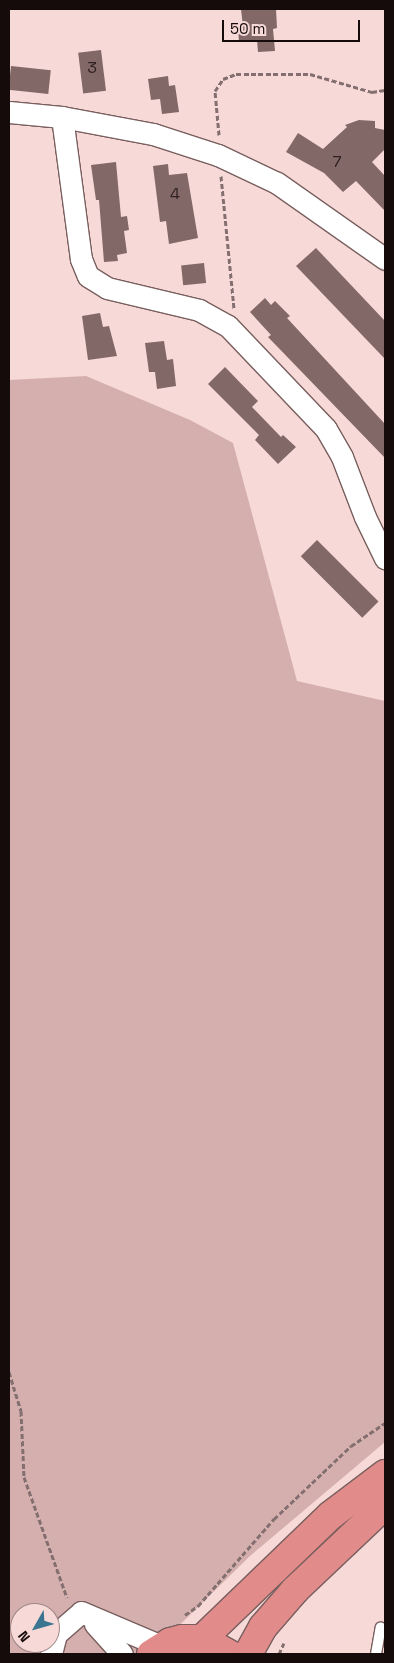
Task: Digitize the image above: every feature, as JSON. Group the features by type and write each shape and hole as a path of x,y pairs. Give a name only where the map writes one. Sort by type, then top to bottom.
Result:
{"highway":[{"path":"202,1640 331,1515 385,1474"},
{"path":"248,1654 263,1628 295,1590 385,1505"},
{"path":"156,1650 182,1639 202,1640 229,1654"}],"street":[{"path":"9,112 62,117 153,134 218,155 284,188 385,260"},
{"path":"62,117 81,259 88,276 107,288 199,310 228,326 326,428 342,457 365,517 385,558"},
{"path":"82,1612 156,1650"},
{"path":"51,1654 56,1634 82,1612"},
{"path":"82,1612 122,1654"}],"lane":[{"path":"376,1654 380,1627"}],"path":[{"path":"228,326 235,307 218,155 215,91 223,79 236,74 310,74 372,92 385,90"},
{"path":"9,1372 21,1411 24,1477 58,1578 67,1598 82,1612"},
{"path":"181,1616 198,1606 274,1518 351,1446 385,1423"},
{"path":"279,1654 284,1644"}],"shaded area":[{"path":"86,376 190,420 233,443 297,681 385,701 385,1442 250,1556 150,1654 9,1654 9,380"}],"building":[{"path":"241,9 276,9 277,28 273,29 275,51 258,52 257,40 239,42 238,28 243,27"},
{"path":"101,50 106,91 83,93 78,53"},
{"path":"11,66 51,70 48,94 9,90"},
{"path":"168,76 169,86 175,85 179,112 162,114 160,99 151,100 148,79"},
{"path":"359,120 375,121 375,128 385,130 385,149 372,162 385,176 385,211 356,181 343,192 324,173 286,152 298,133 323,149 347,127 345,125"},
{"path":"116,162 121,217 127,216 129,230 124,231 127,253 117,255 118,261 104,262 99,200 96,200 91,165"},
{"path":"168,164 169,175 187,173 198,238 169,244 166,221 160,222 153,166"},
{"path":"316,248 385,321 385,359 296,266"},
{"path":"204,263 206,283 183,285 181,265"},
{"path":"265,298 271,305 275,301 290,316 287,318 385,424 385,458 268,337 271,335 250,312"},
{"path":"100,313 103,327 109,326 117,356 88,360 82,316"},
{"path":"164,341 167,360 173,359 176,386 157,389 155,372 149,372 145,343"},
{"path":"225,367 258,401 252,407 281,437 283,435 296,447 278,464 255,440 259,435 208,384"},
{"path":"317,540 379,602 362,618 301,556"}]}
